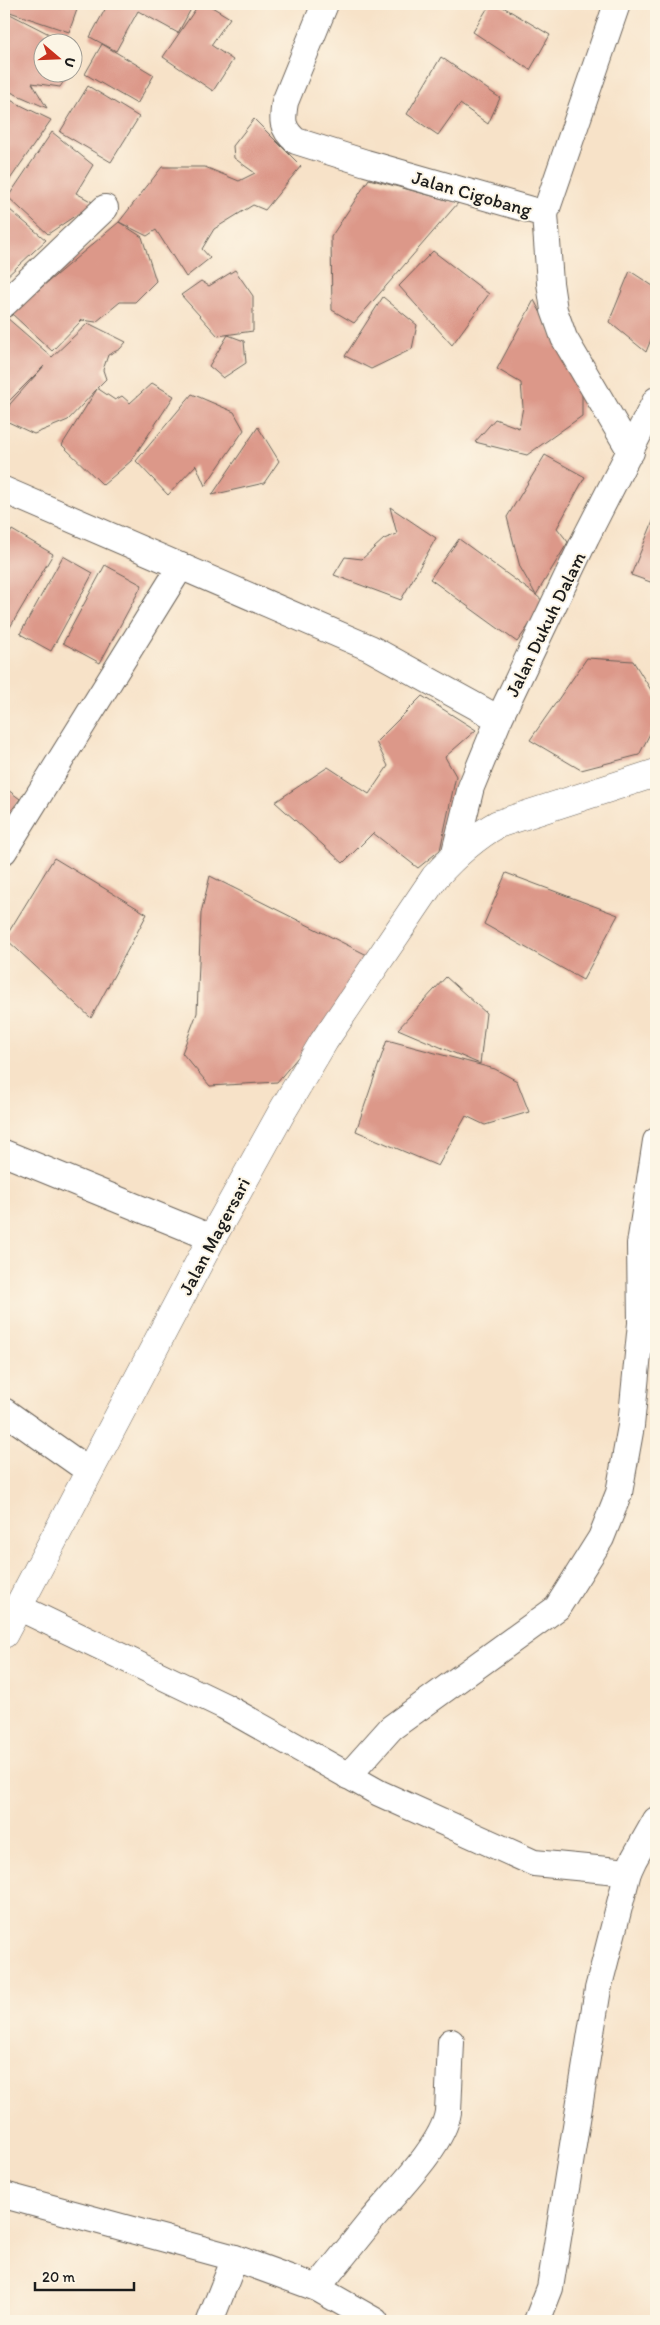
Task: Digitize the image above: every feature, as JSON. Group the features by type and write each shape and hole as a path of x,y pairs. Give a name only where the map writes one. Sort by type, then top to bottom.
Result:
{"street":[{"name":"Jalan Cigobang","path":"325,4 285,102 282,118 286,133 296,141 366,163 545,214 554,310 564,338 631,452"},
{"path":"545,214 618,4"},
{"path":"4,304 105,208"},
{"name":"Jalan Dukuh Dalam","path":"454,856 471,787 499,719 586,537 656,400"},
{"path":"4,490 370,648 499,719"},
{"path":"4,851 181,566"},
{"name":"Jalan Magersari","path":"4,1634 212,1238 283,1110 324,1041 435,877 454,856 484,832 498,824 656,773"},
{"path":"348,1776 391,1728 557,1608 601,1538 619,1493 649,1324 640,1244 656,1141"},
{"path":"4,1153 212,1238"},
{"path":"4,1411 89,1471"},
{"path":"18,1607 224,1706 379,1793 534,1862 628,1872"},
{"path":"537,2321 550,2288 598,1989 628,1872 656,1820"},
{"path":"317,2288 425,2156 442,2131 448,2112 451,2042"},
{"path":"4,2195 235,2258 317,2288 375,2321"},
{"path":"210,2321 235,2258"}],"building":[{"path":"4,4 79,4 69,32 4,10"},
{"path":"108,4 182,4 191,9 178,33 138,11 116,51 90,37"},
{"path":"199,4 207,4 230,18 211,45 233,60 213,91 163,57"},
{"path":"490,4 498,4 550,35 530,70 473,32"},
{"path":"8,13 45,32 32,32 32,82 63,82 60,87 32,83 47,108 6,90 4,85 4,27"},
{"path":"102,44 154,75 137,104 85,74"},
{"path":"441,57 500,98 488,124 460,104 438,135 407,114"},
{"path":"88,86 139,117 111,162 60,132"},
{"path":"4,97 51,120 4,188"},
{"path":"254,119 301,166 265,210 253,205 214,229 202,249 210,258 186,277 156,230 147,236 119,222 162,167 205,167 239,181 255,173 234,158 233,146"},
{"path":"52,132 93,165 76,193 94,203 48,234 8,197"},
{"path":"369,179 458,203 354,323 332,310 331,237"},
{"path":"4,205 46,240 4,279"},
{"path":"119,222 142,237 156,281 135,302 120,302 96,322 82,320 52,351 11,313"},
{"path":"433,251 489,294 452,345 399,286"},
{"path":"235,270 253,296 253,331 218,336 181,295 201,281 209,286"},
{"path":"630,271 656,288 656,327 646,352 609,322"},
{"path":"383,297 417,325 412,349 371,369 345,356"},
{"path":"534,300 582,391 582,416 527,455 475,442 495,419 519,428 523,407 521,383 497,369"},
{"path":"6,317 52,357 88,323 126,342 120,349 108,355 103,370 106,379 97,388 115,400 122,396 130,403 152,383 174,396 131,461 103,485 62,445 97,389 68,420 34,434 4,420 10,404 44,366 4,406 4,320"},
{"path":"228,335 244,341 246,363 223,378 209,366"},
{"path":"192,394 234,412 244,430 205,486 196,465 168,495 136,461"},
{"path":"258,427 279,461 264,483 212,495"},
{"path":"545,455 585,477 557,528 568,542 536,595 520,567 507,517"},
{"path":"390,507 436,538 401,600 334,575 345,557 362,559 384,539 397,534"},
{"path":"656,514 656,584 631,575"},
{"path":"12,530 53,554 9,629 4,626 4,545"},
{"path":"459,539 545,603 517,642 430,579"},
{"path":"63,556 93,573 51,651 20,634"},
{"path":"105,565 142,585 100,663 63,643"},
{"path":"587,658 633,661 656,698 656,722 639,755 581,770 530,740"},
{"path":"422,696 476,730 445,757 456,776 440,850 418,868 373,833 343,863 275,802 328,767 369,794 388,766 376,742"},
{"path":"4,787 20,799 4,820"},
{"path":"54,858 147,914 91,1018 5,938"},
{"path":"506,873 618,915 583,980 484,924"},
{"path":"210,876 379,961 277,1082 210,1086 182,1053 197,1013 201,913"},
{"path":"446,977 486,1013 480,1064 398,1029"},
{"path":"387,1040 495,1069 517,1081 529,1112 485,1125 466,1116 438,1166 356,1131"}]}
